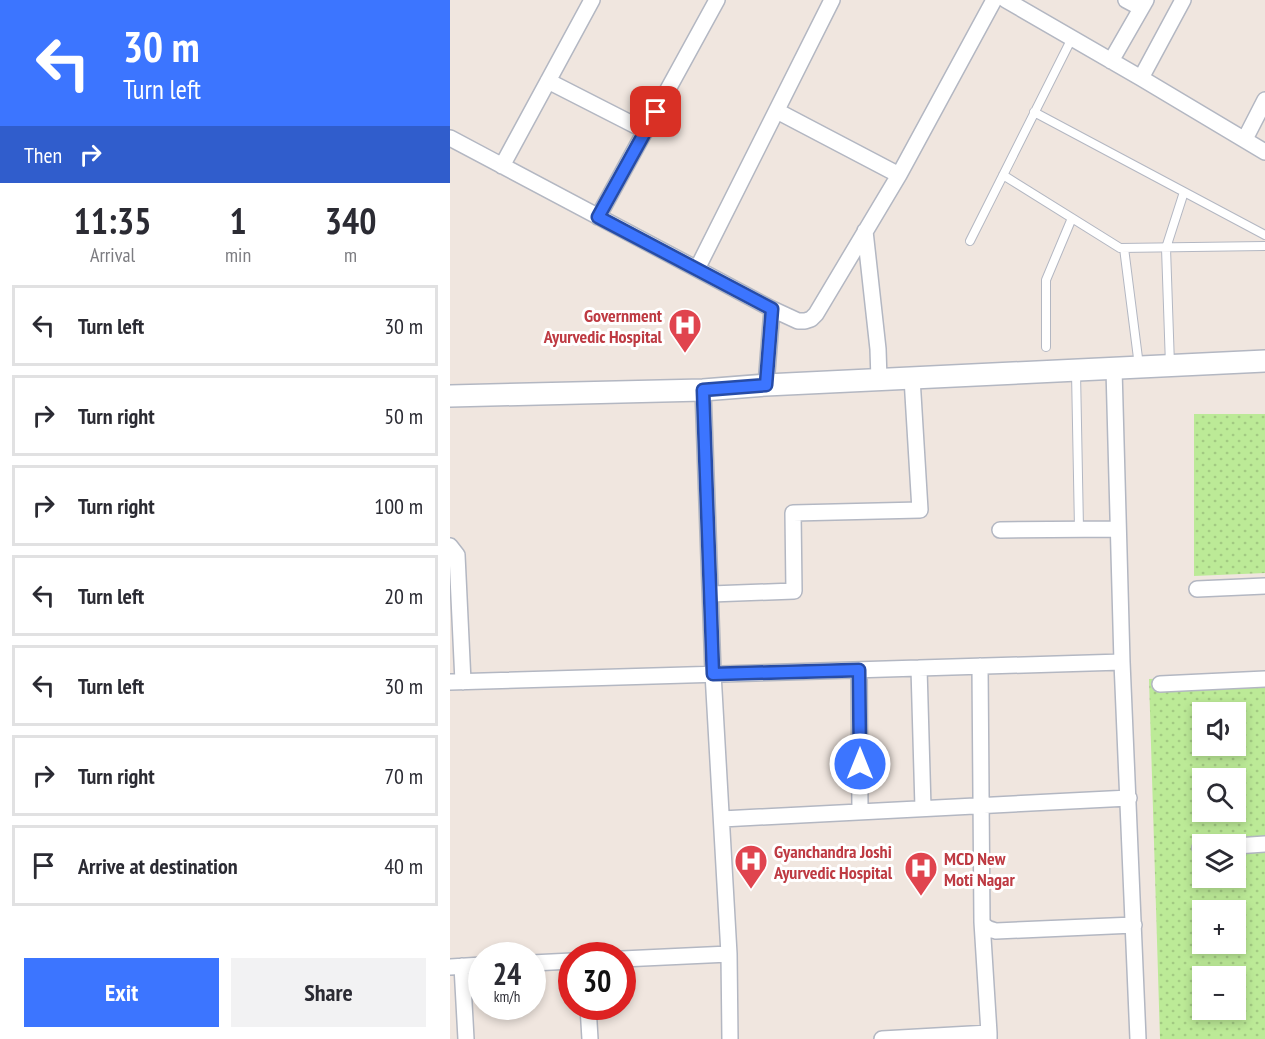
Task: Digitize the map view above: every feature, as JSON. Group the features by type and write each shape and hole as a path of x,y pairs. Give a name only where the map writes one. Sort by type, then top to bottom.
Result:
{"street":[{"path":"598,217 717,0"},
{"path":"697,269 832,0"},
{"path":"450,138 772,309 798,321 805,321 816,314 899,175 994,0"},
{"path":"1006,0 1265,152"},
{"path":"1111,61 1144,4 1126,0"},
{"path":"1141,78 1183,0"},
{"path":"502,166 548,81 585,2"},
{"path":"548,81 646,131"},
{"path":"1245,139 1265,100"},
{"path":"777,111 899,175"},
{"path":"865,231 878,350 879,380"},
{"path":"766,385 772,309"},
{"path":"450,396 703,390 1265,361"},
{"path":"1114,369 1122,662 1138,1039"},
{"path":"711,594 794,591 793,513 920,510 912,378"},
{"path":"703,390 713,674 729,954 730,1039"},
{"path":"1000,530 1118,529"},
{"path":"450,546 457,555 457,682 1122,662"},
{"path":"1197,589 1265,586"},
{"path":"882,1039 989,1036 982,922 980,666"},
{"path":"919,668 923,808"},
{"path":"859,670 860,811"},
{"path":"1160,684 1265,679"},
{"path":"722,819 1129,798"},
{"path":"1246,845 1265,844"},
{"path":"982,922 986,928 996,931 1134,925"},
{"path":"636,958 729,954"},
{"path":"456,966 466,1039"},
{"path":"589,1020 590,1039"}],"lane":[{"path":"970,241 1072,38"},
{"path":"1034,112 1265,235"},
{"path":"1003,175 1120,248 1265,246"},
{"path":"1170,366 1166,248 1184,192"},
{"path":"1046,347 1046,280 1072,218"},
{"path":"1124,248 1140,368"},
{"path":"1076,371 1079,529"}],"green space":[{"path":"1194,414 1265,414 1265,573 1194,576"},
{"path":"1265,673 1265,1039 1160,1039 1149,679"}],"place":[{"name":"Government Ayurvedic Hospital","path":"685,354"},
{"name":"Gyanchandra Joshi Ayurvedic Hospital","path":"751,890"},
{"name":"MCD New Moti Nagar","path":"921,897"}],"route":[{"path":"656,112 598,217 772,309 766,385 703,390 713,674 859,670 860,764"}]}
